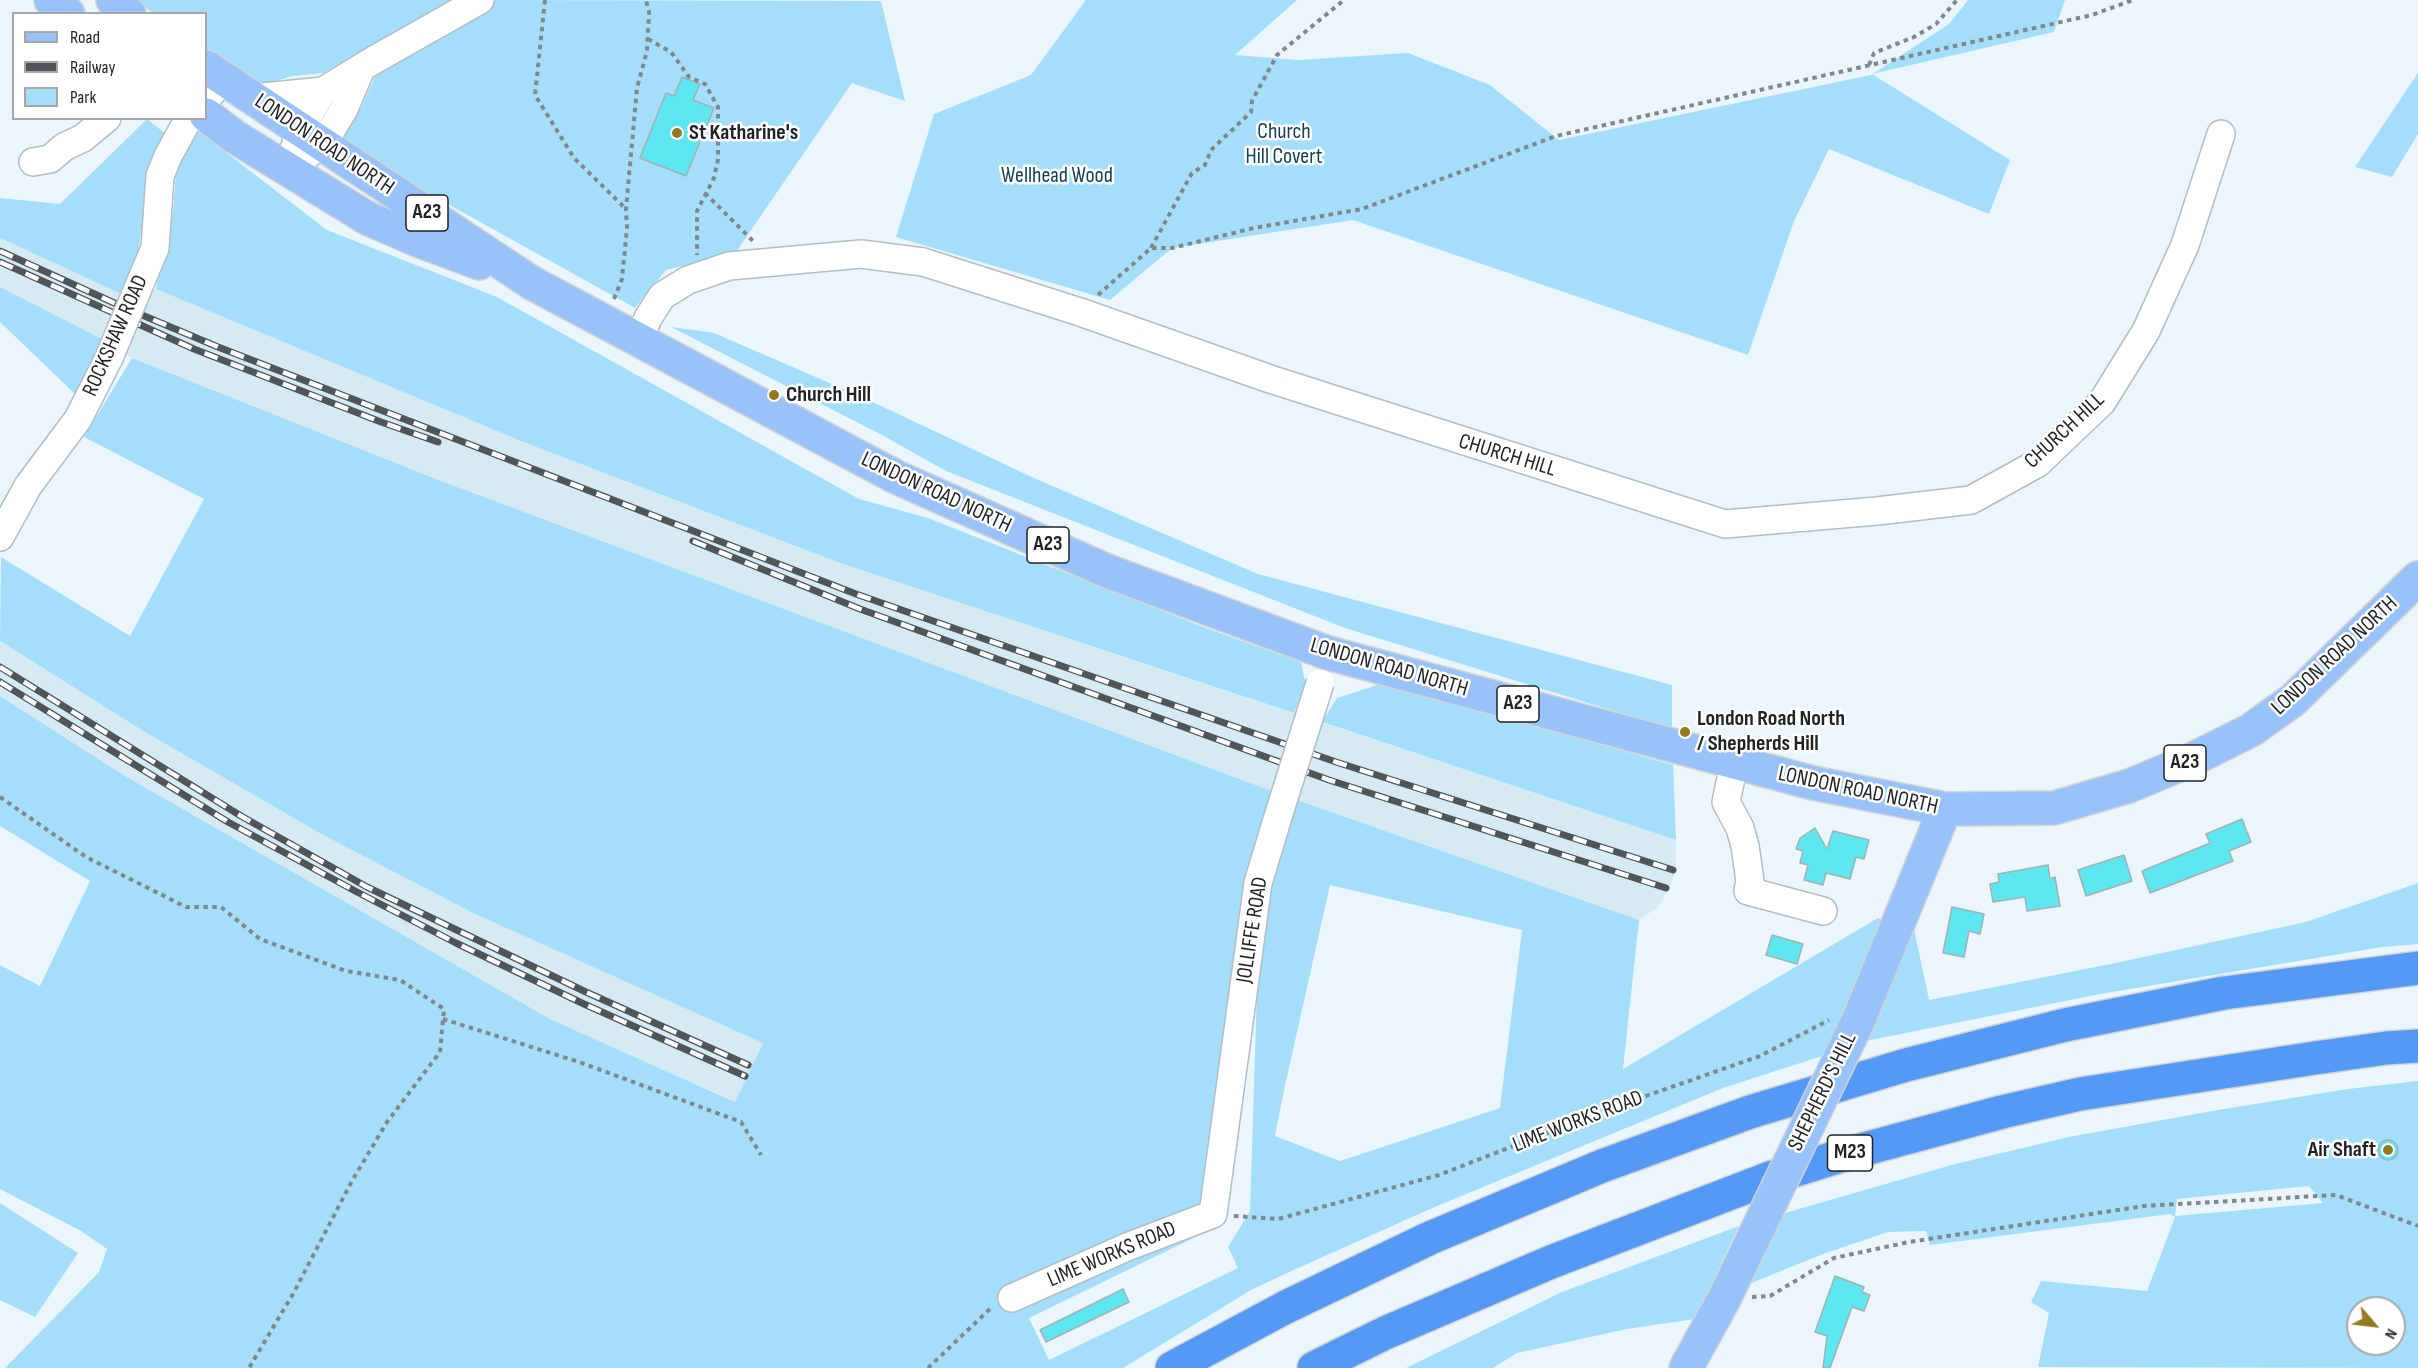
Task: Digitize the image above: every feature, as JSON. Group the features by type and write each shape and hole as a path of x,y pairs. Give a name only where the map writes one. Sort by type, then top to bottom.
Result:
{"highway":[{"path":"1172,1368 1286,1307 1430,1238 1602,1166 1761,1109 1906,1065 2065,1025 2224,993 2418,968"},
{"name":"M23","path":"1314,1368 1385,1333 1551,1262 1770,1178 1850,1153 2002,1112 2080,1094 2315,1058 2418,1046"}],"main road":[{"path":"51,0 66,12"},
{"path":"113,0 127,12"},
{"name":"LONDON ROAD NORTH","path":"212,81 254,98 532,283 896,477 1324,668 1402,672 1734,764 1813,783 1945,809 2054,808 2129,786 2189,761 2251,730 2293,700 2418,579"},
{"name":"LONDON ROAD NORTH","path":"187,120 235,137 367,218 395,231 532,283"},
{"name":"SHEPHERD'S HILL","path":"1686,1368 1724,1299 1863,1009 1945,809"}],"street":[{"path":"254,98 323,91 480,0"},
{"path":"311,136 344,109 361,69"},
{"path":"290,169 311,136 323,91"},
{"path":"33,162 50,159 64,147 83,138 104,120"},
{"name":"ROCKSHAW ROAD","path":"0,537 28,486 78,419 109,358 155,248 160,176 187,120"},
{"name":"CHURCH HILL","path":"639,340 648,318 662,296 697,276 729,266 861,254 923,262 1080,312 1280,382 1725,524 1971,500 2038,463 2102,402 2146,331 2185,245 2221,134"},
{"name":"JOLLIFFE ROAD","path":"1213,1214 1258,883 1324,668"},
{"path":"1734,764 1726,802 1740,828 1745,846 1750,881 1748,891 1823,911"},
{"name":"LIME WORKS ROAD","path":"1001,1303 1127,1246 1213,1214"}],"path":[{"path":"544,0 535,95 574,158 626,208"},
{"path":"612,302 622,279 637,88 647,51 649,12 646,0"},
{"path":"1080,312 1151,248 1192,173 1205,165 1211,150 1251,112 1252,101 1277,55 1344,0"},
{"path":"1869,65 1874,53 1914,37 1936,24 1957,0"},
{"path":"1151,248 1172,248 1254,228 1362,209 1556,136 2092,15 2133,0"},
{"path":"648,39 671,52 689,77 705,84 718,107 718,159 714,178 697,211 697,276"},
{"path":"705,193 772,262"},
{"path":"0,797 86,857 186,907 221,907 260,939 346,971 400,981 444,1009 440,1052 381,1132 352,1181 293,1294 249,1368"},
{"name":"LIME WORKS ROAD","path":"1213,1214 1278,1219 1439,1175 1604,1111 1760,1056 1863,1009"},
{"path":"443,1019 579,1062 741,1122 761,1155"},
{"path":"1724,1299 1770,1296 1834,1258 1909,1242 2144,1206 2336,1196 2418,1226"},
{"path":"928,1368 1001,1303"}],"shaded area":[{"path":"0,238 126,296 156,289 526,443 840,563 1676,840 1676,871 1658,907 1639,920 1225,775 441,481 132,358 108,342 0,287"},
{"path":"0,641 145,732 323,835 475,914 763,1042 736,1102 550,1019 125,776 0,696"}],"green space":[{"path":"137,0 453,0 323,73 292,76 258,87 207,52 207,12 151,12"},
{"path":"496,0 881,1 905,101 852,83 736,252 666,270 635,308 336,142 361,108 376,74 415,47"},
{"path":"1086,0 1297,0 1235,55 1298,60 1408,53 1490,85 1559,140 1872,74 2010,160 1989,214 1829,149 1794,221 1748,355 1353,220 1172,248 1110,300 896,237 934,114 1031,75"},
{"path":"1968,0 2065,0 2054,32 1873,74 1949,24"},
{"path":"2418,73 2418,134 2392,177 2355,167"},
{"path":"146,120 166,134 146,175 135,274 126,296 0,238 0,198 60,204"},
{"path":"198,131 327,230 497,297 859,499 928,518 1203,627 1301,662 1306,686 1294,713 840,563 526,443 156,289 173,212 176,171"},
{"path":"0,287 108,342 75,394 0,322"},
{"path":"671,327 714,333 862,397 1036,479 1258,574 1672,685 1672,729 1345,628 946,471 880,434"},
{"path":"132,358 441,481 1274,792 1218,1226 1029,1318 1049,1360 1238,1268 1228,1247 1250,1211 1257,993 1265,887 1294,799 1639,920 1623,1069 1878,918 1889,925 1822,1056 1723,1088 1430,1209 1251,1290 1123,1368 5,1368 99,1272 107,1249 81,1231 0,1189 0,965 40,986 90,881 0,826 0,696 125,776 550,1019 735,1102 763,1043 475,914 323,835 145,732 0,641 1,557 130,636 204,499 84,437","holes":["1330,885 1522,930 1500,1108 1340,1161 1275,1136"]},
{"path":"1384,683 1673,765 1676,840 1322,722 1337,698"},
{"path":"2418,883 2418,944 2382,947 2100,994 1866,1041 1913,924 1929,1000 2306,922"},
{"path":"2418,1081 2418,1368 2038,1367 2049,1313 2031,1302 2041,1281 2147,1291 2175,1217 2170,1214 1930,1245 1926,1231 1888,1232 1823,1254 1744,1286 1785,1213 1955,1164 2069,1137 2348,1089","holes":["2309,1186 2323,1203 2175,1216 2177,1199"]},
{"path":"0,1203 78,1253 35,1317 0,1300"},
{"path":"1739,1226 1695,1319 1627,1329 1517,1353 1493,1368 1406,1368 1562,1292"}],"building":[{"name":"St Katharine's","path":"682,77 700,84 693,100 714,108 686,176 640,158 666,93 674,96"},
{"path":"2242,819 2251,842 2229,851 2233,861 2150,893 2142,871 2210,843 2206,834"},
{"path":"1815,828 1827,849 1833,831 1869,840 1864,859 1856,857 1850,879 1826,873 1823,885 1804,880 1808,865 1800,863 1803,851 1796,849 1800,838"},
{"path":"2124,855 2132,881 2086,896 2078,870"},
{"path":"2048,865 2050,879 2055,877 2060,906 2027,911 2025,897 1993,902 1990,884 1999,882 1998,874"},
{"path":"1952,907 1984,914 1980,934 1969,931 1964,957 1943,953"},
{"path":"1772,935 1803,944 1797,964 1766,955"},
{"name":"Air Shaft","path":"2384,1140 2392,1140 2398,1146 2398,1154 2392,1160 2384,1160 2378,1154 2378,1146"},
{"path":"1835,1276 1864,1287 1862,1292 1870,1295 1864,1311 1852,1307 1830,1368 1823,1368 1827,1336 1815,1332"},
{"path":"1123,1289 1129,1302 1046,1342 1040,1330"}],"railway":[{"path":"0,251 218,347 856,594 1336,762 1673,870"},
{"path":"0,262 194,349 438,442"},
{"path":"693,541 860,609 1329,780 1666,888"},
{"path":"0,667 241,816 367,887 586,992 748,1065"},
{"path":"0,682 228,822 357,892 456,943 584,1004 745,1076"}],"place":[{"name":"St Katharine's","path":"677,133"},
{"name":"Church Hill","path":"774,395"},
{"name":"London Road North / Shepherds Hill","path":"1685,732"},
{"name":"Air Shaft","path":"2388,1150"}],"park label":[{"name":"Church Hill Covert","path":"1284,144"},
{"name":"Wellhead Wood","path":"1057,176"}]}
